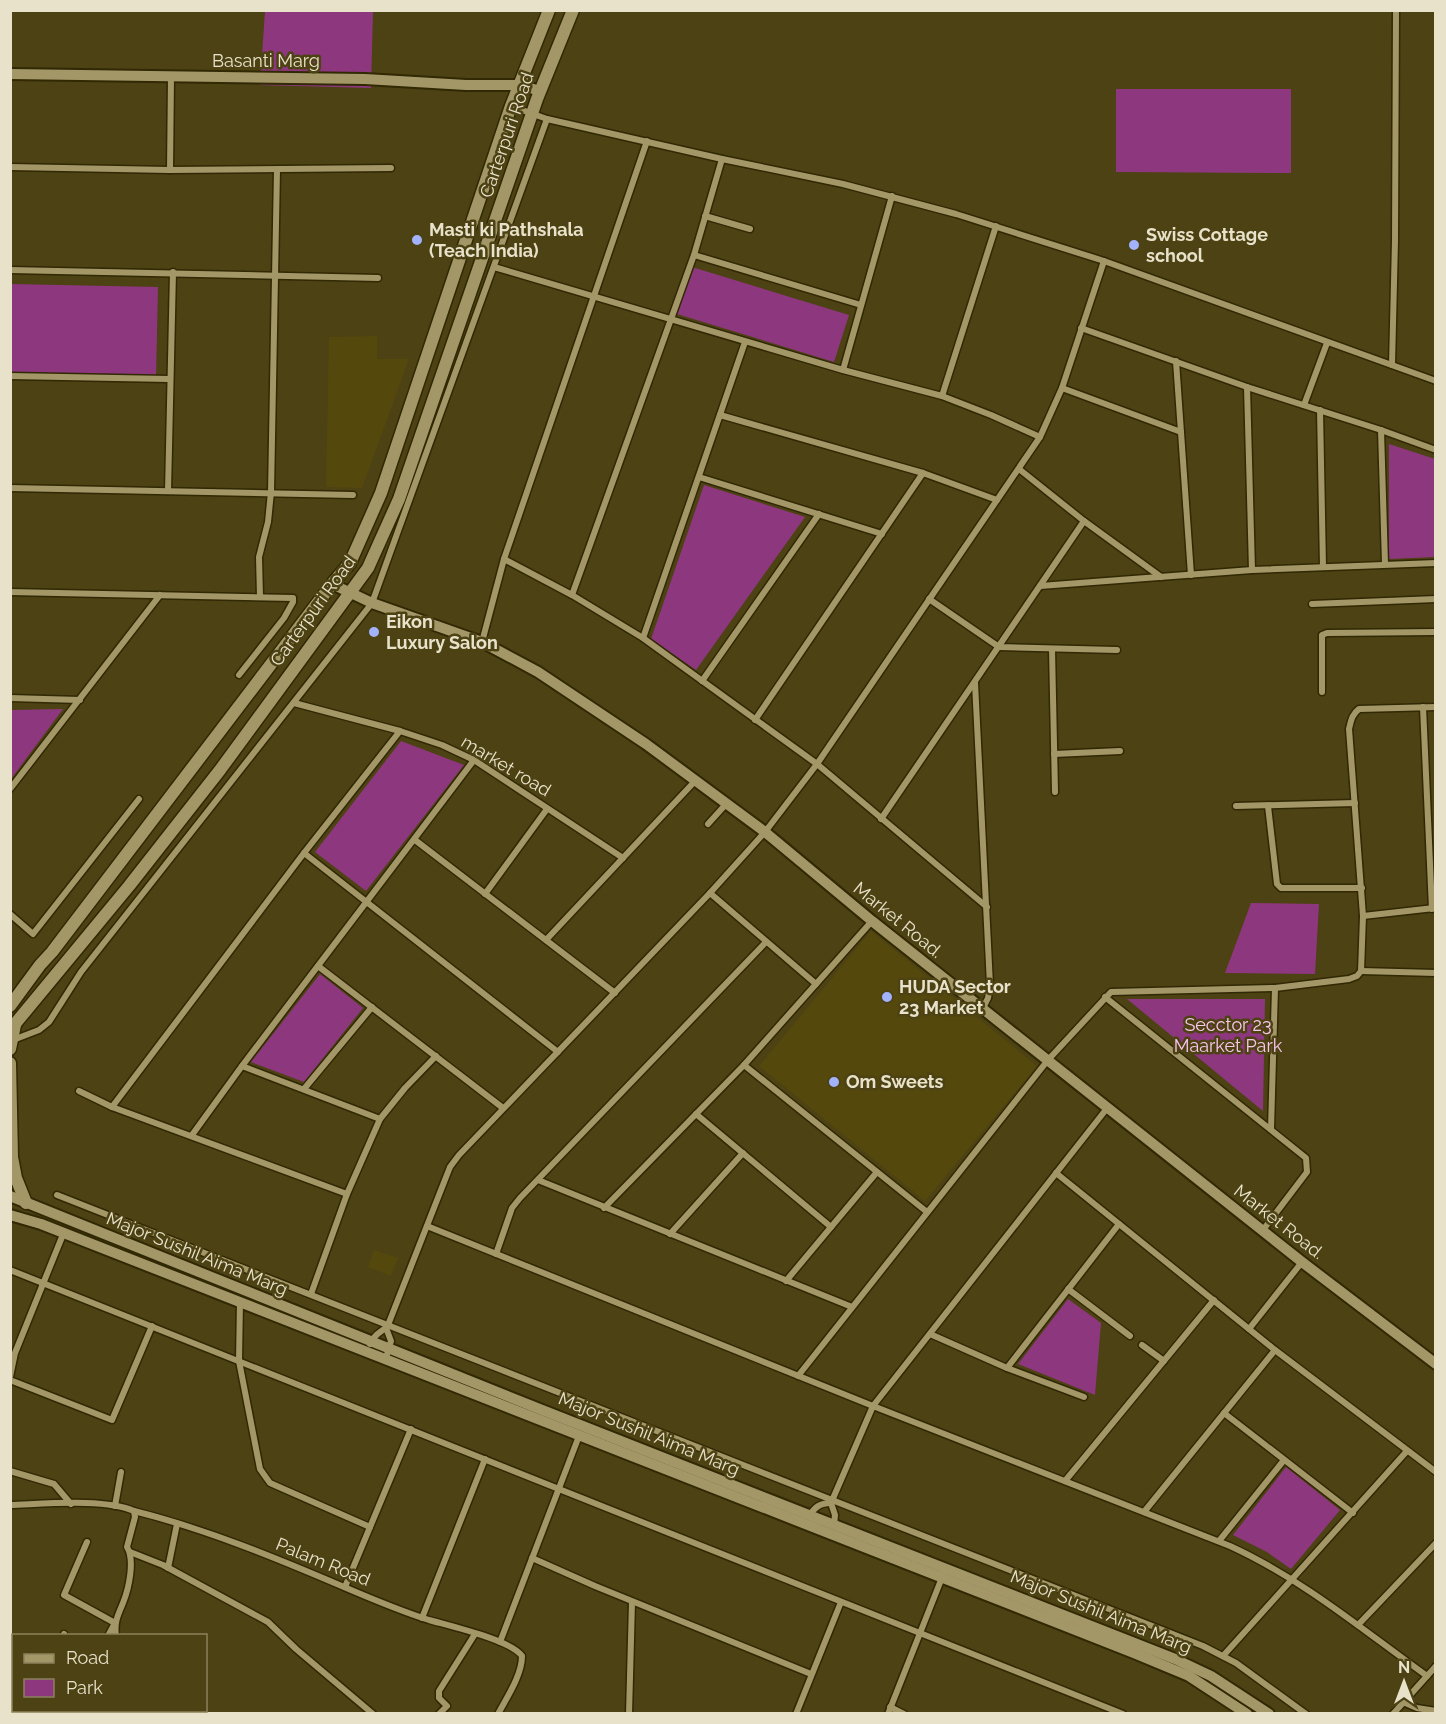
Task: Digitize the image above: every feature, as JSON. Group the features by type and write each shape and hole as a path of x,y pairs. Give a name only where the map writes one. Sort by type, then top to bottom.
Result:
{"main road":[{"name":"Carterpuri Road","path":"10,1006 39,965 59,943 350,563 381,493 511,106 549,10"},
{"name":"Carterpuri Road","path":"13,1027 129,886 220,770 368,568 399,499 540,91 573,10"},
{"path":"10,1049 13,1027"},
{"path":"10,1063 12,1158 16,1178 26,1203"}],"street":[{"path":"1392,364 1396,10"},
{"name":"Basanti Marg","path":"10,74 365,79 466,85 520,85 540,91"},
{"path":"170,170 171,77"},
{"path":"511,106 548,118 892,196 996,226 1104,261 1436,381"},
{"path":"11,1041 39,1030 49,1022 81,972 372,603 548,118"},
{"path":"482,642 504,559 647,141"},
{"path":"572,596 694,255 722,159"},
{"path":"10,167 170,170 391,168"},
{"path":"260,597 258,557 268,522 271,492 277,170"},
{"path":"843,370 892,196"},
{"path":"705,216 750,229"},
{"path":"942,396 996,226"},
{"path":"694,255 861,305"},
{"path":"387,1353 390,1337 387,1327 450,1167 503,1108 710,893 765,832 817,764 1040,437 1062,388 1104,261"},
{"path":"494,267 745,342 942,396 1040,437"},
{"path":"10,270 378,278"},
{"path":"168,491 173,272"},
{"path":"1081,328 1247,387 1436,450"},
{"path":"643,638 745,342"},
{"path":"1304,405 1327,343"},
{"path":"1176,361 1191,575"},
{"path":"10,376 169,379"},
{"path":"1247,387 1252,570"},
{"path":"1062,388 1181,432"},
{"path":"1320,410 1323,567"},
{"path":"720,415 923,473 998,500"},
{"path":"1381,430 1385,564"},
{"path":"1019,469 1084,521 1161,577"},
{"path":"755,720 923,473"},
{"path":"699,477 882,534"},
{"path":"10,488 353,495"},
{"path":"702,681 819,514"},
{"path":"881,819 1084,521"},
{"path":"504,559 643,638 817,764 987,907"},
{"path":"1040,586 1252,570 1436,563"},
{"name":"Market Road.","path":"332,584 372,603 482,642 538,672 594,707 765,832 872,921 1047,1060 1302,1262 1436,1364"},
{"path":"10,592 293,598 284,618 240,675"},
{"path":"10,789 160,595"},
{"path":"929,599 999,647 1118,650"},
{"path":"1312,604 1436,599"},
{"path":"1322,692 1322,635 1327,633 1436,632"},
{"path":"1052,649 1055,792"},
{"path":"975,683 990,985 988,998 983,1008"},
{"path":"10,698 80,700"},
{"name":"market road","path":"294,703 400,731 442,745 474,760 623,858"},
{"path":"1364,916 1434,908 1433,855 1423,707"},
{"path":"798,1376 1047,1060 1111,992 1118,990 1275,988 1349,979 1357,976 1361,971 1364,916 1349,729 1354,713 1359,709 1436,707"},
{"path":"112,1107 304,853 400,731"},
{"path":"1054,754 1120,751"},
{"path":"192,1135 474,760"},
{"path":"546,940 696,780"},
{"path":"10,914 33,934 139,799"},
{"path":"708,824 727,803"},
{"path":"1236,806 1355,803"},
{"path":"1268,806 1277,884 1281,888 1362,888"},
{"path":"485,894 547,809"},
{"path":"415,840 615,993"},
{"path":"304,853 558,1052"},
{"path":"710,893 816,984"},
{"path":"604,1208 744,1065 872,921"},
{"path":"496,1254 512,1208 766,942"},
{"path":"318,966 503,1108"},
{"path":"1361,971 1436,972"},
{"path":"1271,1129 1275,988"},
{"path":"1105,997 1306,1158 1308,1172 1263,1230"},
{"path":"304,1089 372,1007"},
{"path":"311,1294 347,1194 380,1119 405,1088 436,1056"},
{"path":"744,1065 927,1212"},
{"path":"242,1066 380,1119"},
{"path":"79,1091 112,1107 347,1194"},
{"path":"834,1525 836,1515 832,1502 873,1406 1108,1107"},
{"path":"696,1114 831,1227"},
{"path":"670,1234 743,1153"},
{"path":"786,1281 878,1172"},
{"path":"1056,1173 1275,1350 1436,1472"},
{"path":"538,1180 852,1307"},
{"path":"57,1195 311,1294 387,1327 1203,1646 1236,1663 1306,1713"},
{"name":"Major Sushil Aima Marg","path":"10,1196 369,1346 834,1525 1189,1676 1248,1713"},
{"name":"Major Sushil Aima Marg","path":"10,1215 64,1232 240,1300 369,1346"},
{"path":"1007,1368 1119,1224"},
{"path":"427,1226 873,1406 1219,1541 1262,1561 1293,1580 1427,1676"},
{"path":"64,1232 13,1352 10,1379 111,1420 153,1326"},
{"path":"1249,1329 1302,1262"},
{"path":"10,1270 1123,1713"},
{"path":"1068,1289 1130,1336"},
{"path":"240,1300 239,1361 260,1469 264,1478 270,1484 370,1527"},
{"path":"1065,1481 1214,1300"},
{"path":"369,1346 379,1331 387,1327"},
{"path":"930,1334 1007,1368 1084,1397"},
{"path":"1142,1345 1164,1361"},
{"path":"1144,1512 1275,1350"},
{"name":"Major Sushil Aima Marg","path":"387,1353 579,1436 1196,1669 1269,1713"},
{"path":"1224,1413 1353,1513"},
{"path":"345,1587 411,1429"},
{"path":"498,1713 522,1662 519,1651 500,1642 579,1436"},
{"path":"1223,1656 1407,1451"},
{"path":"422,1618 485,1459"},
{"path":"1219,1541 1284,1460"},
{"path":"10,1471 54,1484 71,1504"},
{"path":"115,1506 122,1472"},
{"path":"810,1516 817,1506 832,1502"},
{"name":"Palam Road","path":"10,1504 115,1506 134,1511 244,1546 422,1618 500,1642"},
{"path":"109,1634 125,1598 131,1558 127,1547 135,1517 134,1511"},
{"path":"168,1568 177,1524"},
{"path":"87,1542 64,1595 115,1623"},
{"path":"1358,1625 1436,1543"},
{"path":"130,1552 168,1568 268,1622 296,1649 373,1713"},
{"path":"532,1558 632,1602 812,1674"},
{"path":"904,1713 889,1710 944,1572"},
{"path":"629,1713 632,1602"},
{"path":"796,1713 841,1602"},
{"path":"115,1623 116,1634"},
{"path":"439,1713 447,1706 439,1698 440,1691 475,1634"},
{"path":"1393,1713 1436,1666"},
{"path":"1402,1702 1423,1710 1436,1711"}],"shaded area":[{"path":"377,336 377,359 409,359 362,488 326,487 329,337"},
{"path":"871,931 1037,1066 925,1201 759,1066"},
{"path":"374,1250 398,1258 391,1276 368,1267"}],"green space":[{"path":"265,11 373,11 371,88 260,85"},
{"path":"1116,89 1291,89 1291,173 1116,172"},
{"path":"692,267 849,315 834,362 677,314"},
{"path":"11,284 158,287 156,377 11,374"},
{"path":"1389,444 1435,459 1435,557 1389,559"},
{"path":"704,485 805,517 696,670 651,639"},
{"path":"63,709 11,779 11,710"},
{"path":"401,741 464,765 366,891 315,852"},
{"path":"1251,903 1319,904 1315,974 1225,973"},
{"path":"320,974 363,1008 304,1082 251,1062"},
{"name":"Secctor 23 Maarket Park","path":"1127,999 1265,999 1263,1111"},
{"path":"1068,1299 1101,1323 1095,1395 1018,1364"},
{"path":"1286,1467 1340,1510 1291,1569 1267,1552 1233,1535"}],"place":[{"name":"Masti ki Pathshala (Teach India)","path":"417,240"},
{"name":"Swiss Cottage school","path":"1134,245"},
{"name":"Eikon Luxury Salon","path":"374,632"},
{"name":"HUDA Sector 23 Market","path":"887,997"},
{"name":"Om Sweets","path":"834,1082"}]}
